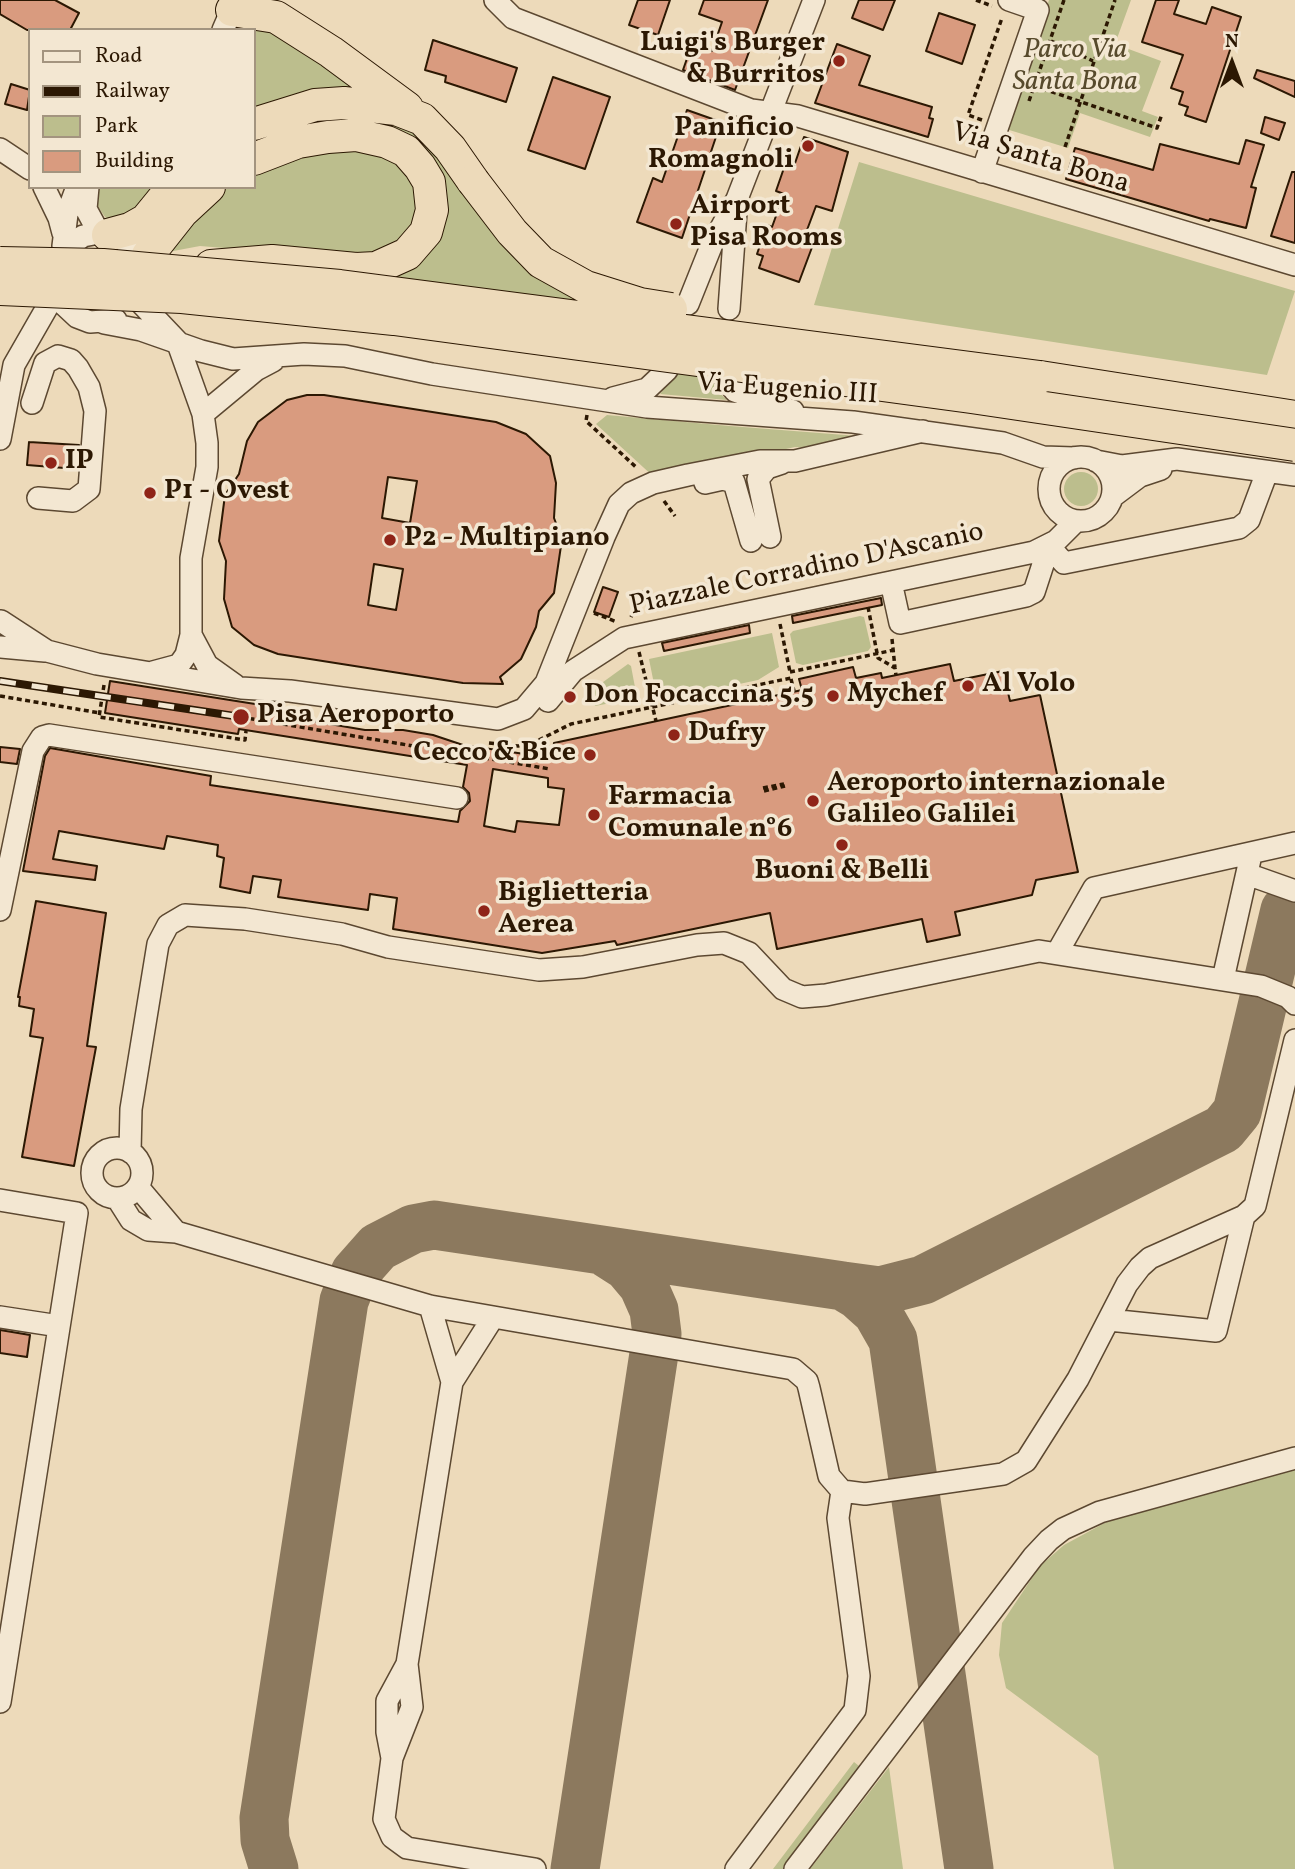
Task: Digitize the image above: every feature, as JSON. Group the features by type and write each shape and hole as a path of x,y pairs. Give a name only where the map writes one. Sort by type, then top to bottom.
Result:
{"highway":[{"path":"285,0 331,52"},
{"path":"230,13 276,18 331,52 422,119 450,148 512,232 541,262 586,288 640,304 846,332 1040,377"},
{"path":"256,123 285,112 344,103 396,108 422,119"},
{"path":"0,263 272,261 356,269 376,268 407,254 426,232 432,210 429,182 421,167 406,151 387,142 356,135 298,142 256,158"},
{"path":"103,234 130,229 146,220 171,189"},
{"path":"148,260 182,212 207,189"},
{"path":"148,260 254,277 405,294 1040,377 1295,417"},
{"path":"0,289 182,297 394,319 971,397 1295,445"}],"street":[{"name":"Via Santa Bona","path":"495,0 513,18 740,106 798,116 1295,265"},
{"path":"688,304 712,244 737,199 814,0"},
{"path":"982,173 1038,10 1003,6"},
{"path":"0,147 28,147"},
{"path":"0,147 28,168"},
{"path":"45,189 59,218 65,244"},
{"path":"65,244 67,214 76,189"},
{"path":"88,189 86,209 103,234"},
{"path":"729,309 737,199"},
{"path":"65,244 83,236 103,234 128,243 148,260"},
{"path":"0,439 11,373 18,357 56,304 77,317 97,323"},
{"path":"33,335 68,322 97,323 126,316 137,304 177,341 203,414 207,454 191,558 191,635 179,665 169,670 144,673"},
{"name":"Via Eugenio III","path":"97,323 177,341 201,351 233,359 279,358 304,354 345,356 591,404 808,418 979,438 1043,457 1074,458"},
{"path":"32,403 46,363 58,356 71,360 78,368 89,387 95,411 89,489 73,501 38,498"},
{"path":"203,414 256,370 279,358"},
{"path":"591,404 647,389 667,370"},
{"path":"724,377 735,391 808,418"},
{"name":"Piazzale Corradino D'Ascanio","path":"488,736 531,703 546,684 615,512 631,493 760,461 789,461 923,431"},
{"name":"Via Eugenio III","path":"979,438 1027,465 1049,491"},
{"path":"1076,521 1057,510 1049,491 1056,469 1074,458 1122,466 1177,459 1295,475"},
{"path":"657,488 732,480 761,539 758,479 767,468 789,461"},
{"path":"1096,461 1111,476 1112,497"},
{"path":"891,582 900,623 1026,596 1034,592 1049,547 1076,521 1099,516 1112,497 1151,471 1216,466"},
{"path":"1049,547 1064,563 1238,528 1249,520 1267,472"},
{"name":"Piazzale Corradino D'Ascanio","path":"488,736 525,725 573,671 617,641 1049,547"},
{"path":"0,619 0,628"},
{"path":"0,619 47,651"},
{"path":"191,635 207,665 241,688"},
{"path":"0,647 47,651 107,666 241,688 290,691 488,736"},
{"path":"0,910 33,751 42,737 49,735 457,799"},
{"path":"1057,953 1094,888 1249,864 1295,843"},
{"path":"1249,864 1295,891"},
{"path":"1223,979 1249,864"},
{"path":"120,1151 131,1109 158,944 168,925 186,915 245,919 342,934 388,947 539,970 583,967 697,945 724,943 749,953 783,989 802,997 826,995 1029,952 1057,953 1223,979 1276,990 1295,1004"},
{"path":"1108,1320 1216,1331 1244,1216 1258,1198 1295,1040"},
{"path":"0,1200 77,1213 95,1209 109,1196 132,1193 142,1180 141,1164 120,1151 100,1155 93,1170 93,1179 109,1196 125,1213 140,1227 176,1232 430,1306 492,1319 793,1369 807,1381 825,1466 834,1485 842,1492 865,1494 1003,1474 1019,1467 1032,1452 1078,1379 1132,1275 1145,1262 1244,1216"},
{"path":"138,1188 176,1232"},
{"path":"0,1702 77,1213"},
{"path":"430,1306 452,1382"},
{"path":"0,1317 59,1326"},
{"path":"492,1319 452,1382 407,1664 411,1687 411,1717 392,1758 384,1819 392,1837 399,1844 415,1850 535,1869"},
{"path":"796,1869 1033,1557 1049,1540 1063,1529 1100,1512 1295,1458"},
{"path":"736,1869 855,1710 859,1676 838,1518 842,1492"}],"path":[{"path":"976,0 1003,6 968,115 998,126"},
{"path":"1026,109 1064,0"},
{"path":"1065,147 1115,0"},
{"path":"1051,41 1093,61"},
{"path":"1035,86 1080,99 1157,128 1161,114"},
{"path":"591,404 586,421 657,488 675,516"},
{"path":"594,614 628,626 644,591"},
{"path":"775,605 794,691"},
{"path":"867,605 878,658 895,668 896,675"},
{"path":"635,635 656,721"},
{"path":"790,673 894,650"},
{"path":"107,666 99,716 245,740 246,731"},
{"path":"488,736 518,746 533,743 571,724 791,678"},
{"path":"0,696 100,713"},
{"path":"240,717 550,769"},
{"path":"764,789 784,785"}],"green space":[{"name":"Parco Via Santa Bona","path":"1049,0 1131,0 1115,44 1161,61 1142,111 1158,117 1150,137 1080,113 1068,148 1006,129"},
{"path":"257,24 370,91 595,306 401,278 321,256 200,246 168,252 105,217 95,202 96,189 256,189 256,28 253,28"},
{"path":"859,162 1295,291 1267,375 814,305"},
{"path":"677,372 712,376 717,390 727,400 660,394"},
{"path":"607,415 858,436 819,449 795,447 655,478 596,424"},
{"path":"1081,472 1093,477 1098,489 1093,501 1081,506 1069,501 1064,489 1069,477"},
{"path":"864,617 871,647 868,651 803,665 796,663 790,634 793,631"},
{"path":"772,633 779,667 758,680 683,696 656,694 649,659"},
{"path":"628,664 631,666 637,698 595,706 592,690"},
{"path":"1295,1469 1295,1869 1114,1869 1098,1756 1006,1688 999,1655 1002,1623 1040,1566 1064,1545 1112,1519"},
{"path":"854,1762 859,1766 783,1869 773,1869"},
{"path":"889,1767 903,1869 810,1869"}],"building":[{"path":"0,0 55,0 79,13 71,28 28,30 0,14"},
{"path":"638,0 670,0 658,35 629,25"},
{"path":"704,0 768,0 735,90 683,70 692,44 712,51 722,22 699,14"},
{"path":"859,0 895,0 883,30 852,18"},
{"path":"1156,0 1179,0 1174,14 1206,24 1212,7 1241,17 1206,122 1185,115 1188,107 1179,104 1183,92 1171,88 1183,55 1142,42"},
{"path":"939,13 975,25 962,64 926,51"},
{"path":"433,40 517,68 506,102 445,82 446,76 425,70"},
{"path":"837,44 870,56 859,85 932,107 929,118 933,119 928,137 815,103"},
{"path":"1257,70 1295,81 1295,97 1254,78"},
{"path":"553,77 610,97 585,169 528,150"},
{"path":"11,84 28,89 27,110 5,104"},
{"path":"687,110 721,122 682,238 637,222 653,178 662,182"},
{"path":"1265,117 1285,123 1279,140 1261,133"},
{"path":"804,137 848,152 832,211 816,206 804,238 814,242 799,282 759,268 763,256 757,254 767,225 772,227 784,194 776,191 785,165 793,169"},
{"path":"1246,140 1264,145 1251,187 1256,188 1246,228 1210,219 1209,221 1066,179 1075,148 1153,170 1160,144 1239,164"},
{"path":"1292,172 1295,172 1295,243 1271,236"},
{"name":"P2 - Multipiano","path":"307,395 324,395 496,422 526,434 550,456 556,483 554,518 562,539 554,593 539,611 536,627 521,659 500,677 503,684 463,683 278,654 254,645 232,627 224,599 226,561 219,541 225,495 239,474 247,441 258,422 287,400","holes":["388,477 417,481 410,523 382,518","374,564 403,569 396,610 368,605"]},
{"path":"29,442 79,445 77,469 27,465"},
{"path":"603,587 618,592 609,617 594,612"},
{"path":"881,598 882,605 793,623 792,616"},
{"path":"749,625 750,633 664,651 662,643"},
{"name":"Aeroporto internazionale Galileo Galilei","path":"950,664 954,681 1003,671 1010,701 1040,695 1078,872 1036,880 1032,895 955,912 960,935 927,942 922,919 777,949 770,913 617,945 615,941 542,953 393,929 397,898 370,894 368,910 278,897 281,880 253,876 250,893 220,887 224,858 217,856 218,845 167,836 164,849 59,831 53,859 97,866 95,880 23,871 45,756 50,748 211,776 210,785 458,822 460,811 470,801 469,793 463,787 467,765 239,729 238,734 105,713 110,681 274,707 306,720 365,730 403,730 433,735 463,745 552,758 554,743 802,690 799,679 853,667 856,678 881,673 882,678","holes":["493,769 548,778 548,787 564,789 559,825 517,821 515,832 484,826"]},
{"path":"0,747 20,749 17,764 0,762"},
{"path":"36,901 106,913 87,1046 96,1047 74,1166 22,1157 43,1038 30,1036 34,1009 19,1006 18,997"},
{"path":"0,1330 30,1335 27,1357 0,1353"}],"taxiway":[{"path":"843,1286 880,1291 923,1280 1223,1129 1237,1112 1285,910"},
{"path":"274,1869 265,1840 264,1818 344,1301 355,1273 378,1247 413,1229 434,1225 843,1286 877,1312 893,1340 969,1869"},
{"path":"575,1869 657,1334 654,1310 643,1285 627,1266 602,1250"}],"railway":[{"path":"0,681 241,717"}],"place":[{"name":"Luigi's Burger & Burritos","path":"839,61"},
{"name":"Panificio Romagnoli","path":"808,146"},
{"name":"Airport Pisa Rooms","path":"676,224"},
{"name":"IP","path":"51,463"},
{"name":"P1 - Ovest","path":"150,493"},
{"name":"P2 - Multipiano","path":"390,540"},
{"name":"Al Volo","path":"968,686"},
{"name":"Mychef","path":"833,696"},
{"name":"Don Focaccina 5.5","path":"570,697"},
{"name":"Pisa Aeroporto","path":"241,717"},
{"name":"Dufry","path":"674,735"},
{"name":"Cecco & Bice","path":"590,755"},
{"name":"Aeroporto internazionale Galileo Galilei","path":"813,801"},
{"name":"Farmacia Comunale n°6","path":"594,815"},
{"name":"Buoni & Belli","path":"842,845"},
{"name":"Biglietteria Aerea","path":"484,911"}]}
